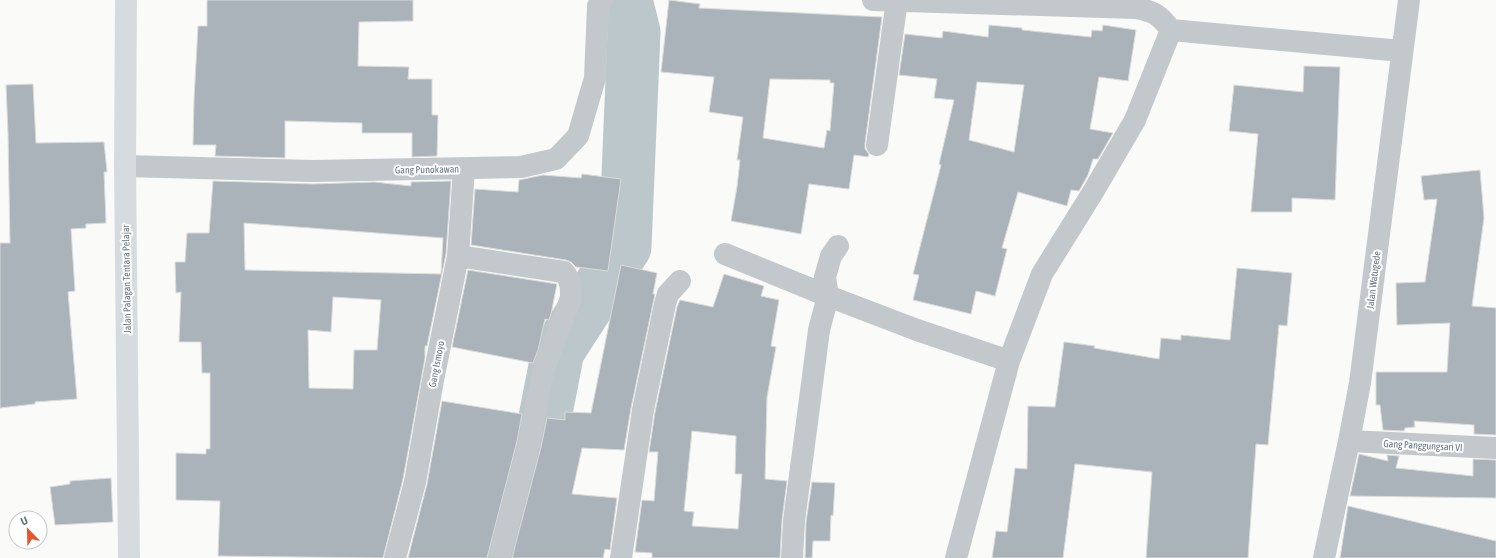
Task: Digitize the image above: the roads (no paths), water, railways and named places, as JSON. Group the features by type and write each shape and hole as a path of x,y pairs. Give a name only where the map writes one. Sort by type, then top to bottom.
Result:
{"main road":[{"name":"Jalan Palagan Tentara Pelajar","path":"126,0 125,166 129,558"}],"street":[{"name":"Gang Punokawan","path":"125,166 313,171 464,169 521,167 556,159 578,136 594,78 598,6 602,0"},
{"path":"873,0 1135,8 1151,11 1164,21 1170,30"},
{"path":"877,145 897,0"},
{"name":"Jalan Watugede","path":"1324,558 1360,383 1409,0"},
{"path":"1170,30 1402,51"},
{"path":"956,558 1009,361 1042,274 1093,192 1134,120 1170,30"},
{"name":"Gang Ismoyo","path":"395,558 415,482 432,380 458,256 464,169"},
{"path":"792,558 794,521 820,330 826,301 825,277 828,262 838,246"},
{"path":"725,254 826,301 1009,361"},
{"path":"458,256 564,272 570,279 571,286 571,298 543,371 529,444 499,558"},
{"path":"621,558 644,410 665,304 668,294 680,280"},
{"name":"Gang Panggungsari VI","path":"1349,441 1496,448"}],"waterway":[{"path":"514,558 540,443 558,351 625,247 634,32 626,0"}]}
